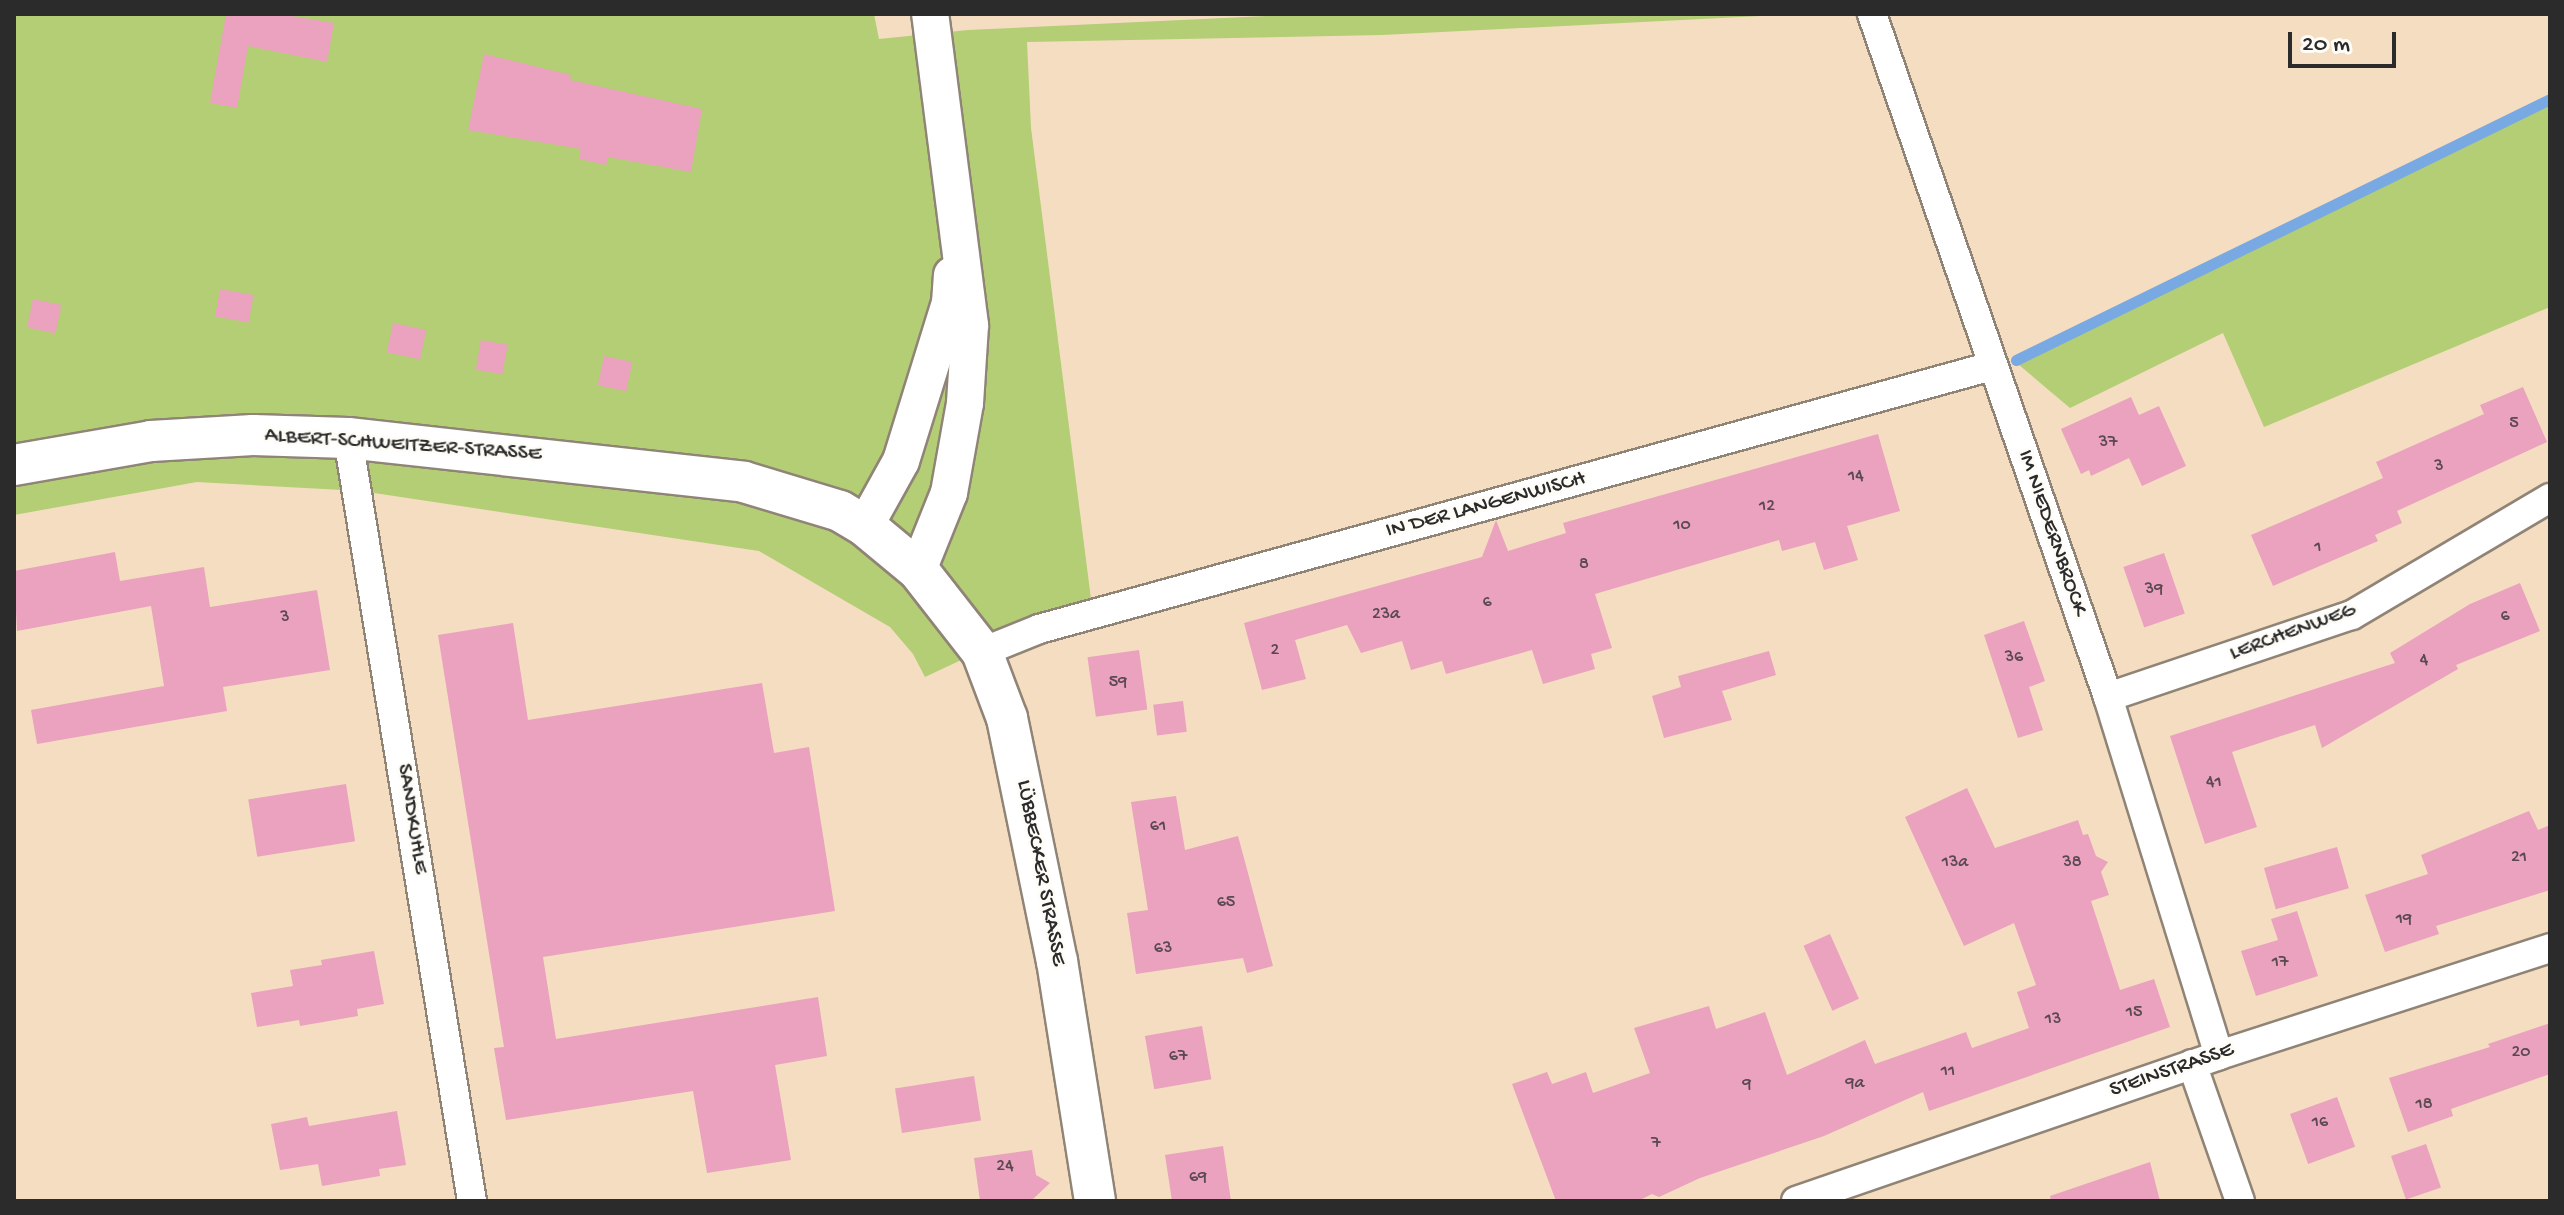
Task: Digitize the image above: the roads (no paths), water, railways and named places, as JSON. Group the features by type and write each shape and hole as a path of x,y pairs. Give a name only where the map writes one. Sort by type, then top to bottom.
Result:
{"main road":[{"name":"ALBERT-SCHWEITZER-STRASSE","path":"14,465 151,441 253,435 348,438 744,482"},
{"name":"LÜBBECKER STRASSE","path":"744,482 840,511 865,526 918,570 982,652 1007,718 1024,788 1057,961 1095,1201"}],"street":[{"path":"918,570 949,493 965,403 970,325 930,14"},
{"name":"IM NIEDERNBROCK","path":"1872,14 2108,697 2219,1055"},
{"path":"865,526 901,461 950,303 957,209"},
{"name":"IN DER LANGENWISCH","path":"982,652 1039,629 1992,366"},
{"name":"SANDKUHLE","path":"348,438 472,1201"},
{"name":"LERCHENWEG","path":"2108,697 2352,615 2550,498"},
{"name":"STEINSTRASSE","path":"1796,1201 2192,1064 2550,948"},
{"path":"2192,1064 2240,1201"}],"waterway":[{"path":"2016,360 2550,99"}]}
